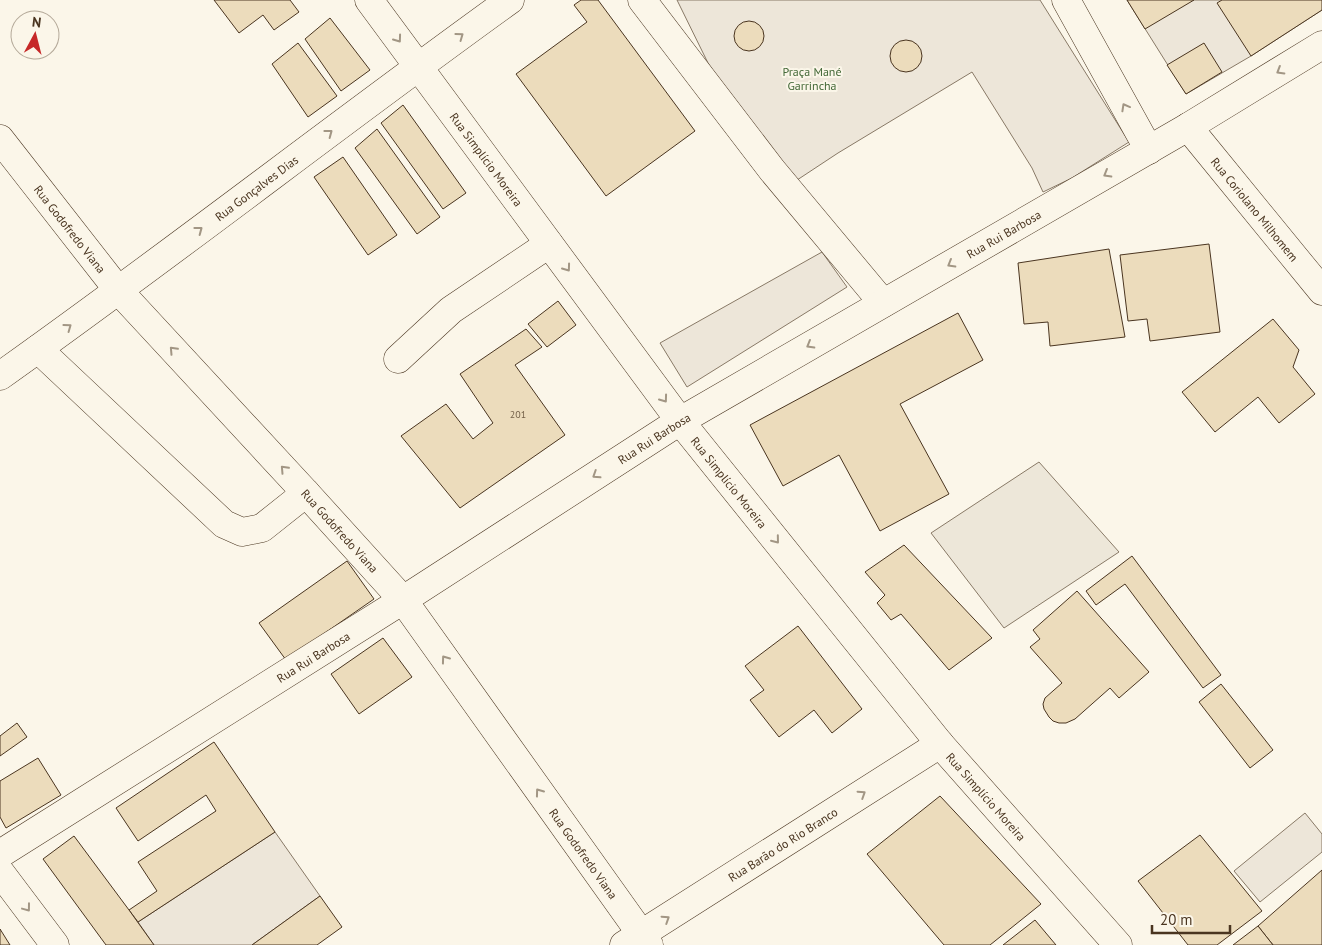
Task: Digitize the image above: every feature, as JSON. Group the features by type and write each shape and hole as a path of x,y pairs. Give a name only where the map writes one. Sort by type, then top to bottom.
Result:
{"street":[{"name":"Rua Simplício Moreira","path":"369,0 680,421 940,744 1118,945"},
{"name":"Rua Gonçalves Dias","path":"0,376 510,0"},
{"path":"642,0 772,170 883,303"},
{"path":"1066,0 1149,150"},
{"name":"Rua Rui Barbosa","path":"0,854 403,600 680,421 1188,128 1322,45"},
{"name":"Rua Coriolano Milhomem","path":"1188,128 1322,291"},
{"name":"Rua Godofredo Viana","path":"0,139 118,290 403,600 638,942"},
{"path":"398,359 452,310 550,244"},
{"path":"38,349 224,524 242,532 262,528 306,493"},
{"name":"Rua Barão do Rio Branco","path":"638,942 940,744"},
{"path":"0,872 55,945"}],"green space":[{"name":"Praça Mané Garrincha","path":"677,0 1040,0 1129,142 1072,178 1043,192 1032,168 972,72 838,153 788,186 708,63"},
{"path":"1127,0 1322,0 1322,10 1251,56 1186,94"},
{"path":"822,252 847,287 687,387 660,343"},
{"path":"1305,813 1322,834 1322,852 1260,902 1234,871"},
{"path":"275,832 320,896 252,945 154,945 138,922"}],"shaded area":[{"path":"1039,462 1119,552 1004,628 931,533"}],"building":[{"path":"214,0 290,0 299,12 274,30 263,15 239,33"},
{"path":"581,0 598,0 695,131 606,196 516,74 587,22 574,5"},
{"path":"1127,0 1194,0 1145,29"},
{"path":"1222,0 1322,0 1322,10 1251,56 1217,3"},
{"path":"330,18 370,70 341,91 305,39"},
{"path":"749,21 759,26 764,36 759,46 749,51 739,46 734,36 739,26"},
{"path":"906,40 918,44 922,56 918,68 906,72 894,68 890,56 894,44"},
{"path":"298,43 337,96 308,117 272,64"},
{"path":"1204,43 1222,72 1186,94 1167,65"},
{"path":"403,105 466,193 443,209 381,123"},
{"path":"377,129 440,217 417,234 355,148"},
{"path":"343,157 397,235 368,255 314,177"},
{"path":"1209,244 1220,332 1150,341 1147,319 1128,321 1120,255"},
{"path":"1109,249 1125,337 1050,346 1048,322 1024,324 1018,263"},
{"path":"558,301 576,325 547,347 528,324"},
{"path":"958,313 983,360 900,404 949,494 880,531 839,455 783,486 750,425"},
{"path":"1273,319 1299,350 1293,367 1315,394 1279,423 1258,397 1215,432 1182,392"},
{"path":"526,329 542,347 515,365 565,435 460,508 401,436 446,404 473,439 493,423 460,374"},
{"path":"904,545 992,638 949,670 901,614 891,620 877,603 885,595 865,572"},
{"path":"1132,556 1221,675 1203,688 1125,584 1096,605 1086,591"},
{"path":"347,561 374,599 286,660 259,623"},
{"path":"1077,591 1149,672 1119,698 1110,688 1075,719 1066,723 1059,723 1049,717 1043,704 1045,698 1062,683 1030,647 1040,639 1033,630"},
{"path":"798,626 862,709 832,733 814,710 779,737 750,700 764,690 745,666"},
{"path":"383,638 412,677 359,714 331,674"},
{"path":"1221,684 1273,750 1250,768 1199,702"},
{"path":"17,723 27,737 0,756 0,736"},
{"path":"214,742 275,832 138,922 129,910 157,891 138,862 216,811 206,795 138,841 116,808"},
{"path":"38,758 61,795 6,828 0,817 0,781"},
{"path":"940,796 1041,904 990,945 944,945 867,854"},
{"path":"1200,835 1262,911 1217,945 1188,945 1138,881"},
{"path":"74,836 154,945 106,945 43,859"},
{"path":"1322,870 1322,945 1273,945 1258,926"},
{"path":"320,896 342,927 317,945 252,945"},
{"path":"1035,920 1056,945 1003,945"},
{"path":"1258,926 1273,945 1233,945"},
{"path":"0,929 10,945 0,945"}]}
